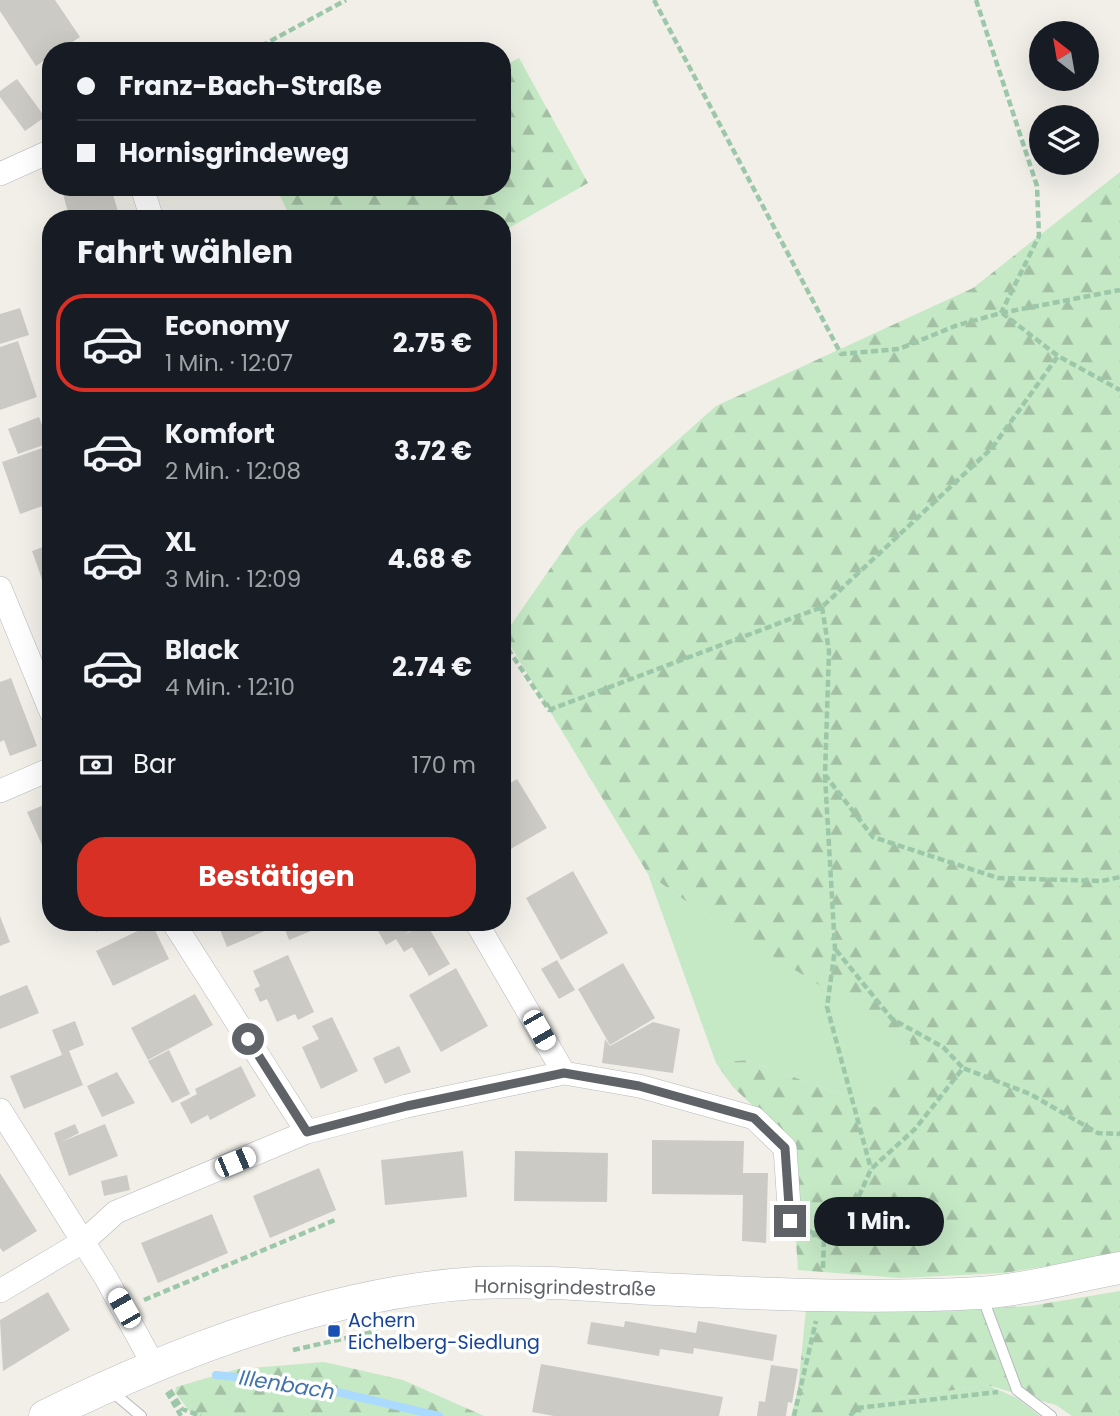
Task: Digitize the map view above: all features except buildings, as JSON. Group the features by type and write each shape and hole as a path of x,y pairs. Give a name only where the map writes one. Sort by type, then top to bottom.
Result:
{"main road":[{"name":"Hornisgrindestraße","path":"46,1416 154,1366 269,1324 352,1303 476,1283 822,1294 982,1293 1120,1268"}],"street":[{"path":"0,174 42,155"},
{"path":"0,588 42,690"},
{"path":"0,791 42,773"},
{"path":"179,931 307,1132"},
{"path":"482,931 564,1073"},
{"path":"0,1291 84,1241 116,1212 307,1132 407,1106 564,1073 639,1086 754,1118 785,1148 790,1221"},
{"path":"2,1118 84,1241 124,1308 154,1366"}],"lane":[{"path":"982,1293 1017,1390 1051,1416"},
{"path":"106,1386 141,1416"}],"path":[{"path":"269,42 346,0"},
{"path":"654,0 841,354 899,349 955,326 1001,313 1120,290"},
{"path":"976,0 1037,186 1039,236 1001,313"},
{"path":"1001,313 1058,356 1120,390"},
{"path":"511,653 549,710 822,607 992,448 1058,356"},
{"path":"822,607 829,651 825,775 835,949 827,1007 871,1169"},
{"path":"825,775 873,837 998,878 1102,881 1120,877"},
{"path":"835,949 892,1019 943,1047 963,1068 1030,1094 1098,1133 1120,1134"},
{"path":"794,1416 822,1294 824,1239 859,1196 871,1169 915,1129 963,1068"},
{"path":"124,1308 335,1220"},
{"path":"154,1366 182,1409 201,1416"},
{"path":"850,1416 857,1408 1017,1390"}],"green space":[{"path":"519,58 588,183 511,227 511,210 287,210 280,196 511,196 511,62"},
{"path":"1120,172 1120,1254 1004,1273 899,1278 798,1270 789,1140 733,1087 716,1063 747,1060 881,1109 911,1042 700,911 648,874 511,647 511,625 577,530 716,406 973,288"},
{"path":"648,874 700,911 912,1042 881,1109 747,1060 716,1063"},
{"path":"1120,1291 1120,1416 1072,1416 1056,1405 987,1385 900,1398 866,1416 791,1416 798,1390 806,1309 942,1310 1030,1306"},
{"path":"324,1362 403,1380 484,1416 193,1416 175,1392 176,1387 238,1369"},
{"path":"987,1385 1017,1398 1040,1416 866,1416 900,1398"}],"waterway":[{"name":"Illenbach","path":"216,1375 303,1384 439,1416"}],"place":[{"name":"Achern Eichelberg-Siedlung","path":"334,1331"}],"route":[{"path":"248,1039 307,1132 407,1106 564,1073 639,1086 754,1118 785,1148 790,1221"}]}
